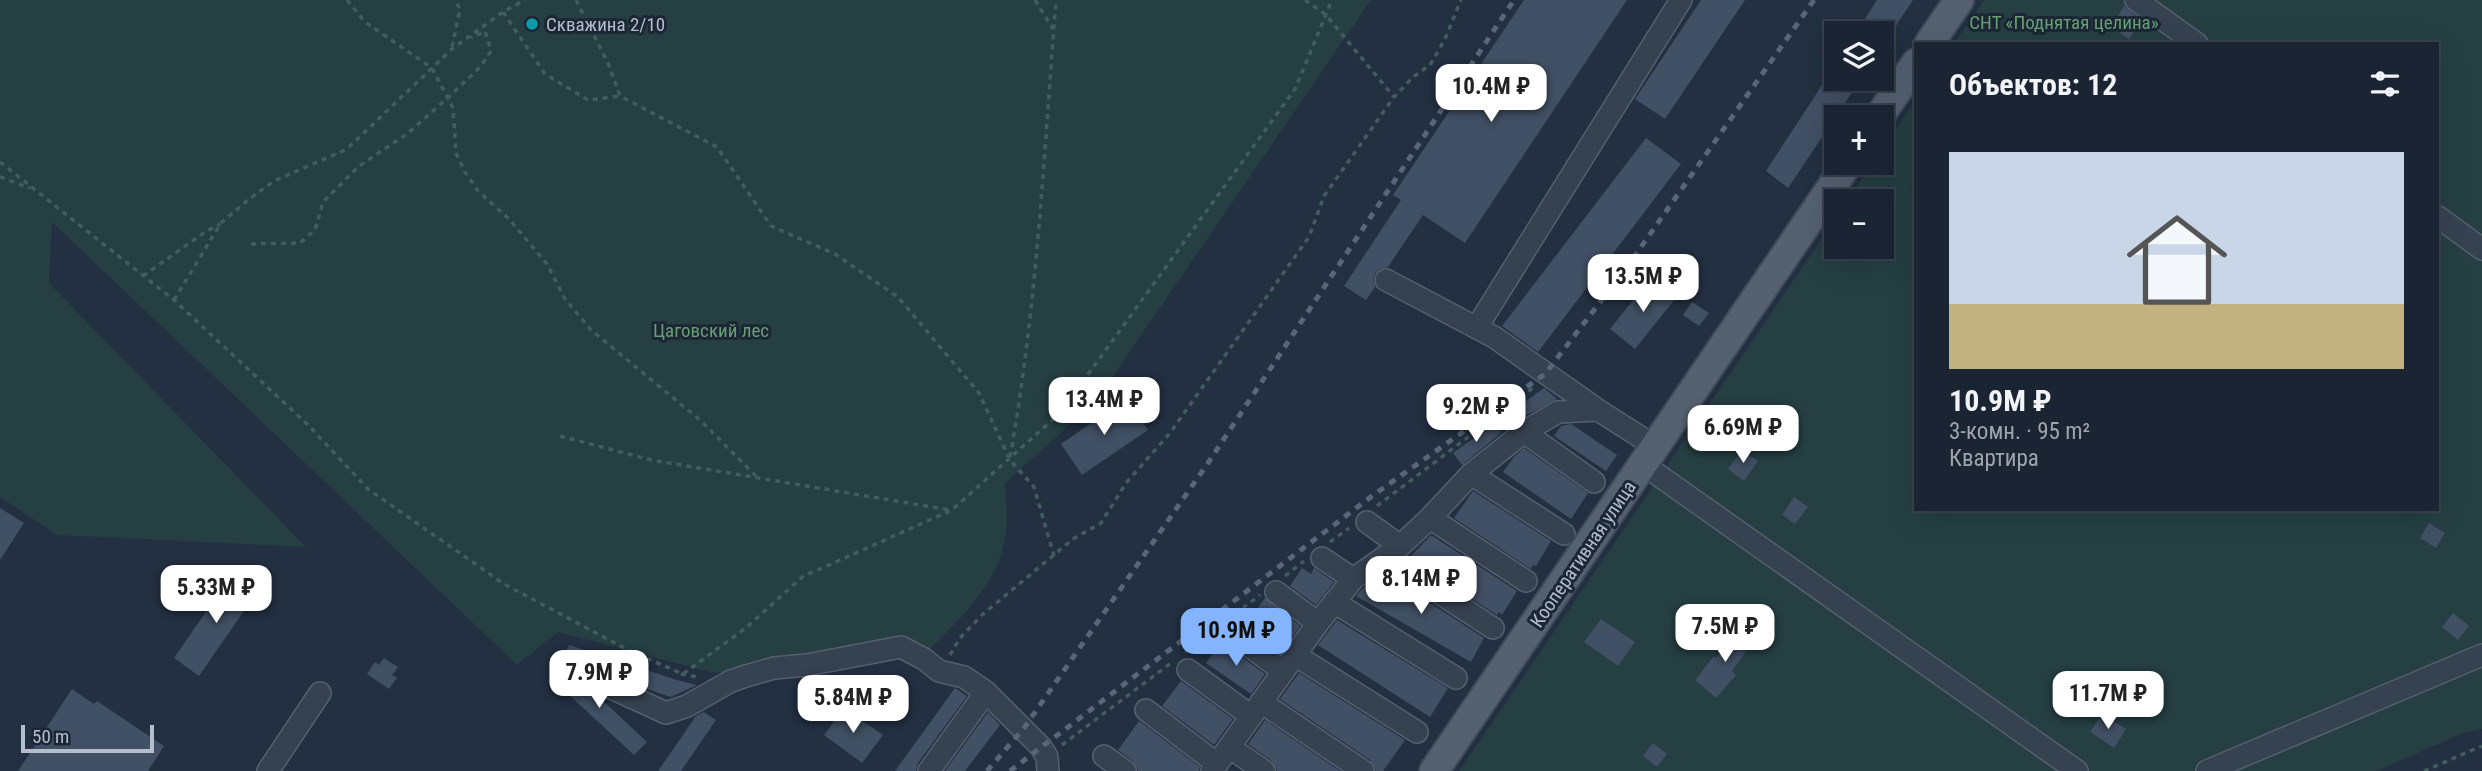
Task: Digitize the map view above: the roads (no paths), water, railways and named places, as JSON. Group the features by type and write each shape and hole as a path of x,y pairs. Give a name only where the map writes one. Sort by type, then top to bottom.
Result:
{"main road":[{"path":"1930,42 1959,0"},
{"path":"1887,105 1914,66"},
{"name":"Кооперативная улица","path":"1434,771 1840,175"}],"street":[{"path":"1477,327 1681,0"},
{"path":"2136,0 2194,42"},
{"path":"2439,218 2482,249"},
{"path":"1386,279 1494,337 1598,410 1650,456 2077,771"},
{"path":"1219,761 1353,579 1392,551 1430,518 1471,474 1524,432 1558,412 1598,410"},
{"path":"1524,432 1594,482"},
{"path":"1471,474 1564,534"},
{"path":"1430,518 1526,581"},
{"path":"1364,519 1392,551 1493,628"},
{"path":"1320,553 1353,579"},
{"path":"1272,589 1318,623"},
{"path":"1334,602 1456,678"},
{"path":"1227,624 1289,663 1417,732"},
{"path":"594,680 666,713 687,706 731,681 774,668 807,665 901,647 924,659 939,671 964,677 986,692 1041,747 1047,764"},
{"path":"2207,771 2482,655"},
{"path":"1188,670 1363,771"},
{"path":"929,771 986,692"},
{"path":"268,771 320,694"},
{"path":"1146,709 1219,761 1264,771"},
{"path":"1104,756 1125,771"}],"railway":[{"path":"987,771 1024,728 1208,463 1514,0"},
{"path":"1010,771 1372,496 1545,374 1627,267 1814,0"}],"place":[{"name":"Скважина 2/10","path":"532,24"}],"park label":[{"name":"СНТ «Поднятая целина»","path":"2064,22"},
{"name":"Цаговский лес","path":"711,330"}]}
